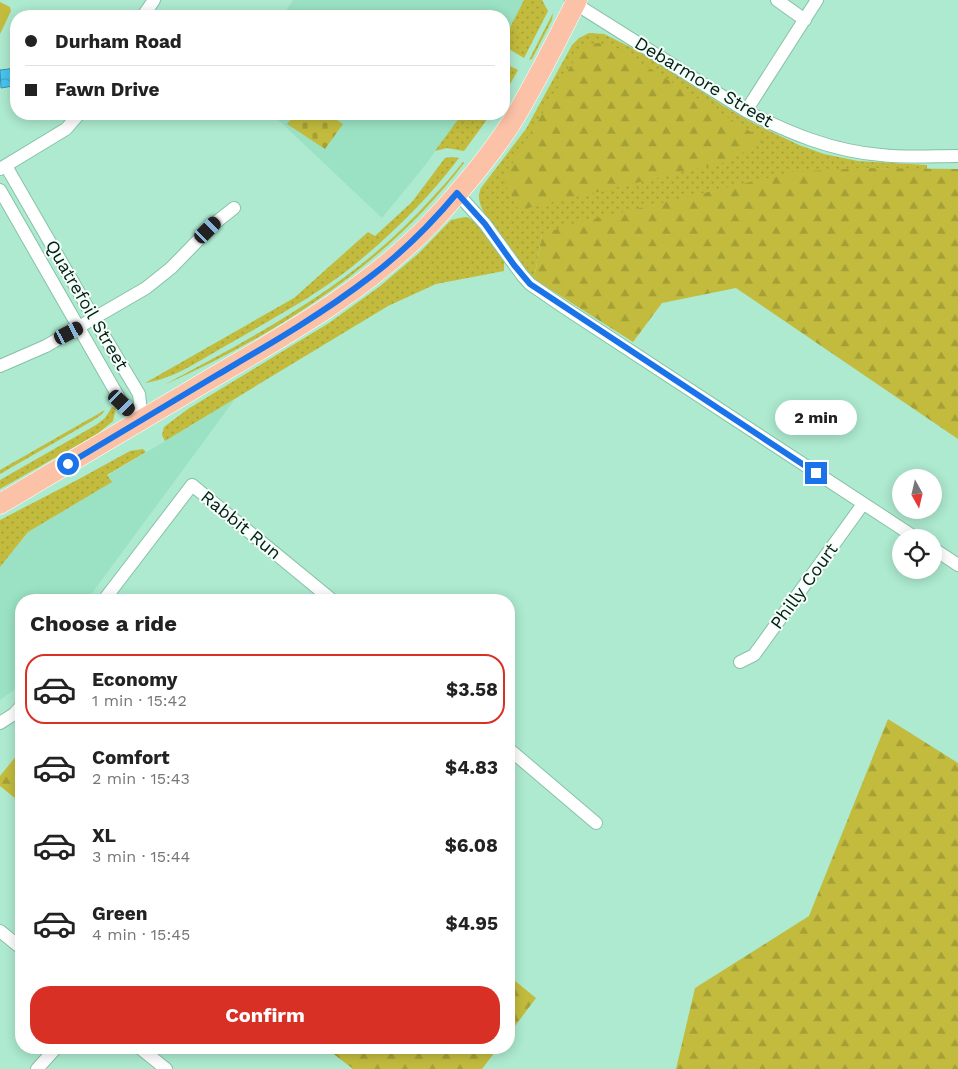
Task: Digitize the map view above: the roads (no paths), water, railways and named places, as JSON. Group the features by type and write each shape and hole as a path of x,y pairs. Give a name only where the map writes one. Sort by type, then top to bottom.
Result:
{"main road":[{"path":"0,504 289,333 372,276 402,250 431,223 480,167 510,125 538,77 574,1"}],"street":[{"path":"776,0 805,20"},
{"path":"746,111 817,0"},
{"name":"Debarmore Street","path":"574,1 746,111 813,142 852,152 883,156 958,156"},
{"path":"3,168 66,129 74,120"},
{"name":"Quatrefoil Street","path":"3,168 139,394 142,420"},
{"name":"Quatrefoil Street","path":"0,190 122,403 142,420"},
{"path":"457,193 485,224 530,284 902,529"},
{"path":"0,366 46,346 95,320 146,288 171,268 215,223 234,208"},
{"name":"Rabbit Run","path":"109,594 192,485 325,594"},
{"name":"Philly Court","path":"740,662 754,655 863,504"},
{"path":"942,554 958,564"},
{"path":"0,722 15,713"},
{"path":"515,754 596,823"},
{"path":"0,931 15,943"},
{"path":"37,1069 51,1054"},
{"path":"147,1054 166,1069"}],"water":[{"path":"9,69 10,86 1,88 0,70"}]}
